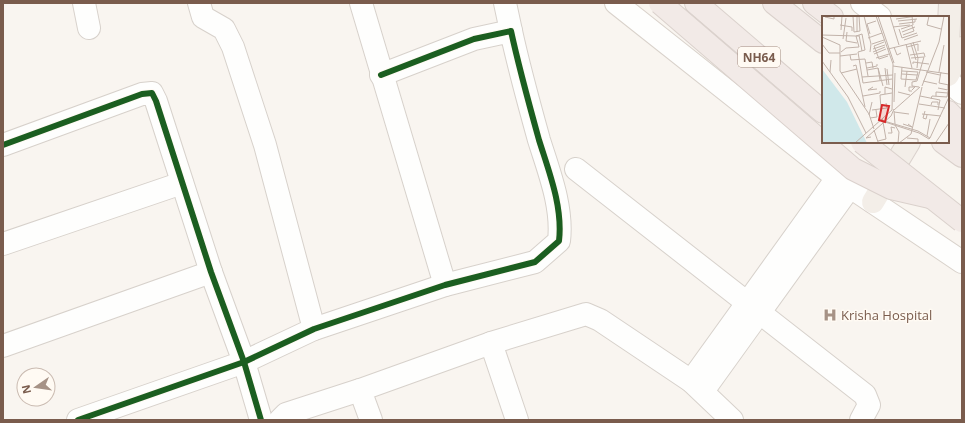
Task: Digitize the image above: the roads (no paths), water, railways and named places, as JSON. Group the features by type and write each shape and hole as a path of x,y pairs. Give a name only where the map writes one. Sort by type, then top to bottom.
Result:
{"highway":[{"path":"660,3 822,142"},
{"name":"NH64","path":"696,3 822,111"},
{"path":"774,3 822,41"},
{"path":"814,3 831,16"},
{"path":"949,113 954,118 962,140"},
{"path":"823,143 853,169 891,188 930,197"},
{"path":"863,143 905,174 930,197 962,221"},
{"path":"944,143 962,156"}],"main road":[{"path":"949,24 950,3"},
{"path":"949,74 962,48"},
{"path":"873,202 908,143"}],"street":[{"path":"84,3 88,28"},
{"path":"199,3 203,17 224,29 233,47 265,145 314,328"},
{"path":"360,3 445,285"},
{"path":"78,420 244,362 314,328 445,285 535,262 558,241 560,228 556,198 519,71 505,3"},
{"path":"616,3 844,182 962,262"},
{"path":"862,3 879,16"},
{"path":"381,75 474,39 511,31"},
{"path":"949,82 962,93"},
{"path":"3,145 142,94 152,93 156,101 211,272 244,362 261,420"},
{"path":"576,169 865,395 869,405 861,420"},
{"path":"697,386 844,182"},
{"path":"3,244 182,183"},
{"path":"3,346 211,272"},
{"path":"280,420 286,414 360,390 491,344 586,314 600,320 697,386 732,420"},
{"path":"491,344 517,420"},
{"path":"360,390 371,420"}],"place":[{"name":"Krisha Hospital","path":"830,315"}]}
